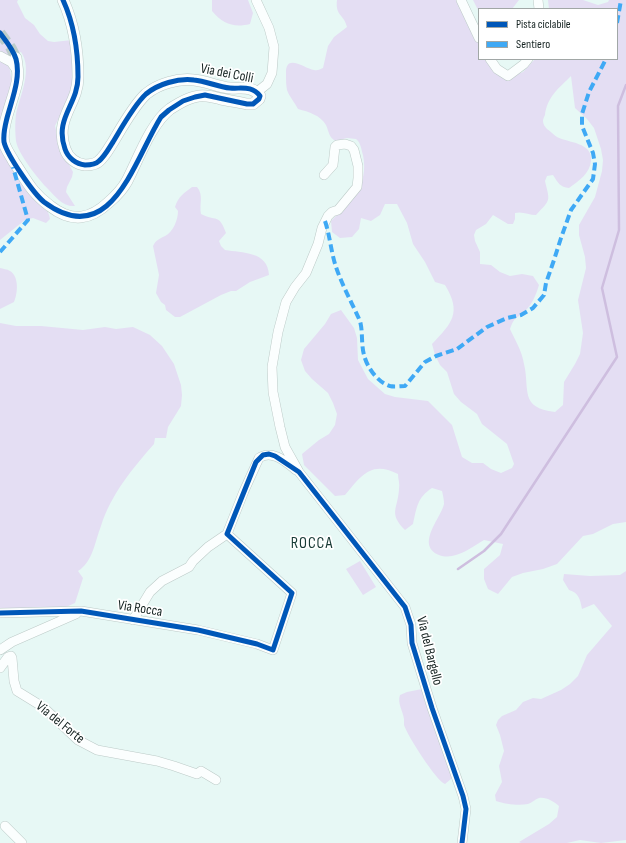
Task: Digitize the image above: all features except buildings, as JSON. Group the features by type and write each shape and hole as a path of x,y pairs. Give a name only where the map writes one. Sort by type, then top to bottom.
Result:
{"street":[{"name":"Via dei Colli","path":"16,58 18,73 17,84 4,131 4,143 30,188 40,199 65,215 78,217 91,216 102,209 118,194 126,182 160,117 183,101 205,95 247,104 253,104 259,99 260,96 251,88 228,88 194,80 181,80 165,84 146,95 128,117 107,152 98,162 91,165 78,163 71,159 66,153 62,140 62,123 73,99 78,78 75,34 63,0"},
{"path":"256,0 269,28 274,47 272,73 267,84 257,92"},
{"path":"461,0 478,36"},
{"path":"0,56 11,62 18,73"},
{"path":"491,60 497,69 508,76 527,60"},
{"path":"299,472 285,448 273,392 272,363 286,302 306,273 318,244 325,221 332,212 338,210 357,187 358,166 354,150 351,146 345,144 338,145 336,147 333,165 324,175"},
{"path":"133,620 150,592 162,581 189,567 193,560 208,547 227,534 259,458 263,455 269,454 282,460 299,472"},
{"name":"Via del Bargello","path":"299,472 405,607 411,625 412,643 432,708 463,796 466,809 462,843"},
{"name":"Via Rocca","path":"0,613 81,611 198,630 257,644 273,650 292,593 227,534"},
{"path":"0,655 0,650 12,642 81,611"},
{"name":"Via del Forte","path":"0,668 8,657 11,656 14,681 17,690 43,707 78,740 97,750 157,761 197,774 201,772 216,780"},
{"path":"3,824 22,843"}],"shaded area":[{"path":"0,0 18,0 17,2 25,18 34,25 40,34 48,41 54,42 72,40 73,88 55,126 60,147 73,172 66,192 75,206 67,205 60,201 39,180 21,153 16,141 16,114 23,91 26,74 26,66 21,52 15,53 9,58 11,83 0,124"},
{"path":"212,0 248,0 253,13 250,24 234,25 220,19 212,11"},
{"path":"337,0 461,0 478,42 478,60 490,60 515,75 523,72 534,60 618,60 618,8 549,8 548,0 583,0 598,5 608,2 609,0 626,0 626,522 613,524 593,534 583,536 557,564 512,577 498,594 488,589 484,579 484,569 500,555 503,544 484,540 462,553 451,556 439,555 432,551 429,545 429,538 444,504 442,491 432,488 423,495 418,503 413,524 405,530 395,515 399,487 398,474 389,470 374,469 362,476 345,495 335,496 304,465 302,454 329,434 335,425 337,414 328,393 305,371 301,360 304,349 325,324 331,314 341,310 354,328 357,338 358,360 368,379 385,394 395,397 428,401 452,425 462,457 472,463 483,463 491,469 501,473 512,468 514,464 507,444 482,424 477,414 461,402 454,394 447,372 440,365 435,355 432,344 445,330 449,323 454,310 453,303 445,285 435,282 425,262 413,244 407,223 397,204 385,204 380,215 371,221 361,218 359,229 352,237 340,238 332,232 331,221 357,192 361,184 364,166 361,146 356,139 347,138 336,141 334,140 321,119 298,109 287,90 286,74 287,67 292,63 315,70 323,68 328,46 334,37 347,27 337,9","holes":["571,76 575,108 594,128 601,149 603,160 602,171 595,197 579,225 579,235 585,257 586,268 578,300 583,333 580,354 564,382 563,405 555,412 544,410 531,402 528,396 523,359 510,329 514,320 527,309 531,303 539,285 533,276 522,274 510,276 500,272 491,265 480,264 480,252 474,235 476,230 486,224 493,215 508,224 513,224 515,213 520,212 536,215 548,200 545,181 547,176 553,175 563,187 569,188 580,180 589,169 591,155 588,150 579,144 557,137 546,128 543,122 546,109 551,98"]},
{"path":"473,0 519,0 513,8 478,8 478,10"},
{"path":"0,143 17,178 26,190 45,208 50,219 46,223 33,218 25,220 0,240"},
{"path":"192,187 197,187 201,196 201,214 219,220 224,227 226,233 219,241 221,246 225,250 246,253 259,257 268,267 269,275 250,282 236,291 231,291 221,295 180,317 175,317 166,310 165,305 161,302 156,293 159,275 153,246 159,239 173,229 178,214 175,207 176,204 178,200"},
{"path":"0,268 9,270 13,273 17,285 14,302 0,309"},
{"path":"0,323 16,326 41,326 83,330 105,327 116,329 133,327 150,335 162,346 174,364 181,385 181,406 168,427 166,438 155,438 154,444 123,482 117,492 105,514 93,551 87,562 78,571 83,578 75,603 66,607 0,610"},
{"path":"360,561 376,587 363,595 346,569"},
{"path":"626,571 626,840 601,843 580,840 567,843 521,843 519,842 549,824 557,817 559,806 545,798 538,799 524,805 496,801 495,795 502,782 499,766 504,751 496,725 502,716 516,710 523,702 533,698 541,699 570,684 578,676 587,655 612,626 594,604 582,609 581,602 578,597 575,593 569,590 563,580 564,574 590,576 620,575"},
{"path":"422,689 452,776 451,779 445,784 423,758 404,725 404,719 399,701 400,695"}],"waterway":[{"path":"458,569 484,551 501,534 617,357 602,288 619,230 618,106 626,85"}],"tunnel":[{"path":"0,33 16,58"}],"marked path":[{"path":"618,17 621,0"},
{"path":"325,221 336,267 360,321 365,360 373,374 385,384 392,386 405,386 425,362 436,356 457,349 487,327 507,318 521,315 533,308 544,295 546,283 571,210 593,179 595,164 593,153 582,126 582,114 589,92 605,60"},
{"path":"0,252 28,220 13,167"}],"cycle path":[{"path":"0,33 13,52 17,66 17,81 4,130 4,142 6,148 21,174 39,197 44,202 67,214 87,216 103,208 118,194 130,176 161,117 183,101 205,95 247,104 253,104 259,99 260,96 257,93 246,88 226,87 194,80 168,82 151,90 137,104 128,116 107,152 99,161 95,164 87,165 76,162 70,158 66,152 62,138 64,120 77,87 78,77 75,37 63,0"},
{"path":"0,613 81,611 198,630 257,644 273,650 292,593 227,534 256,462 263,455 269,454 275,456 299,472 405,607 411,625 412,643 432,708 463,796 466,809 462,843"}],"district":[{"name":"ROCCA","path":"312,544"}]}
